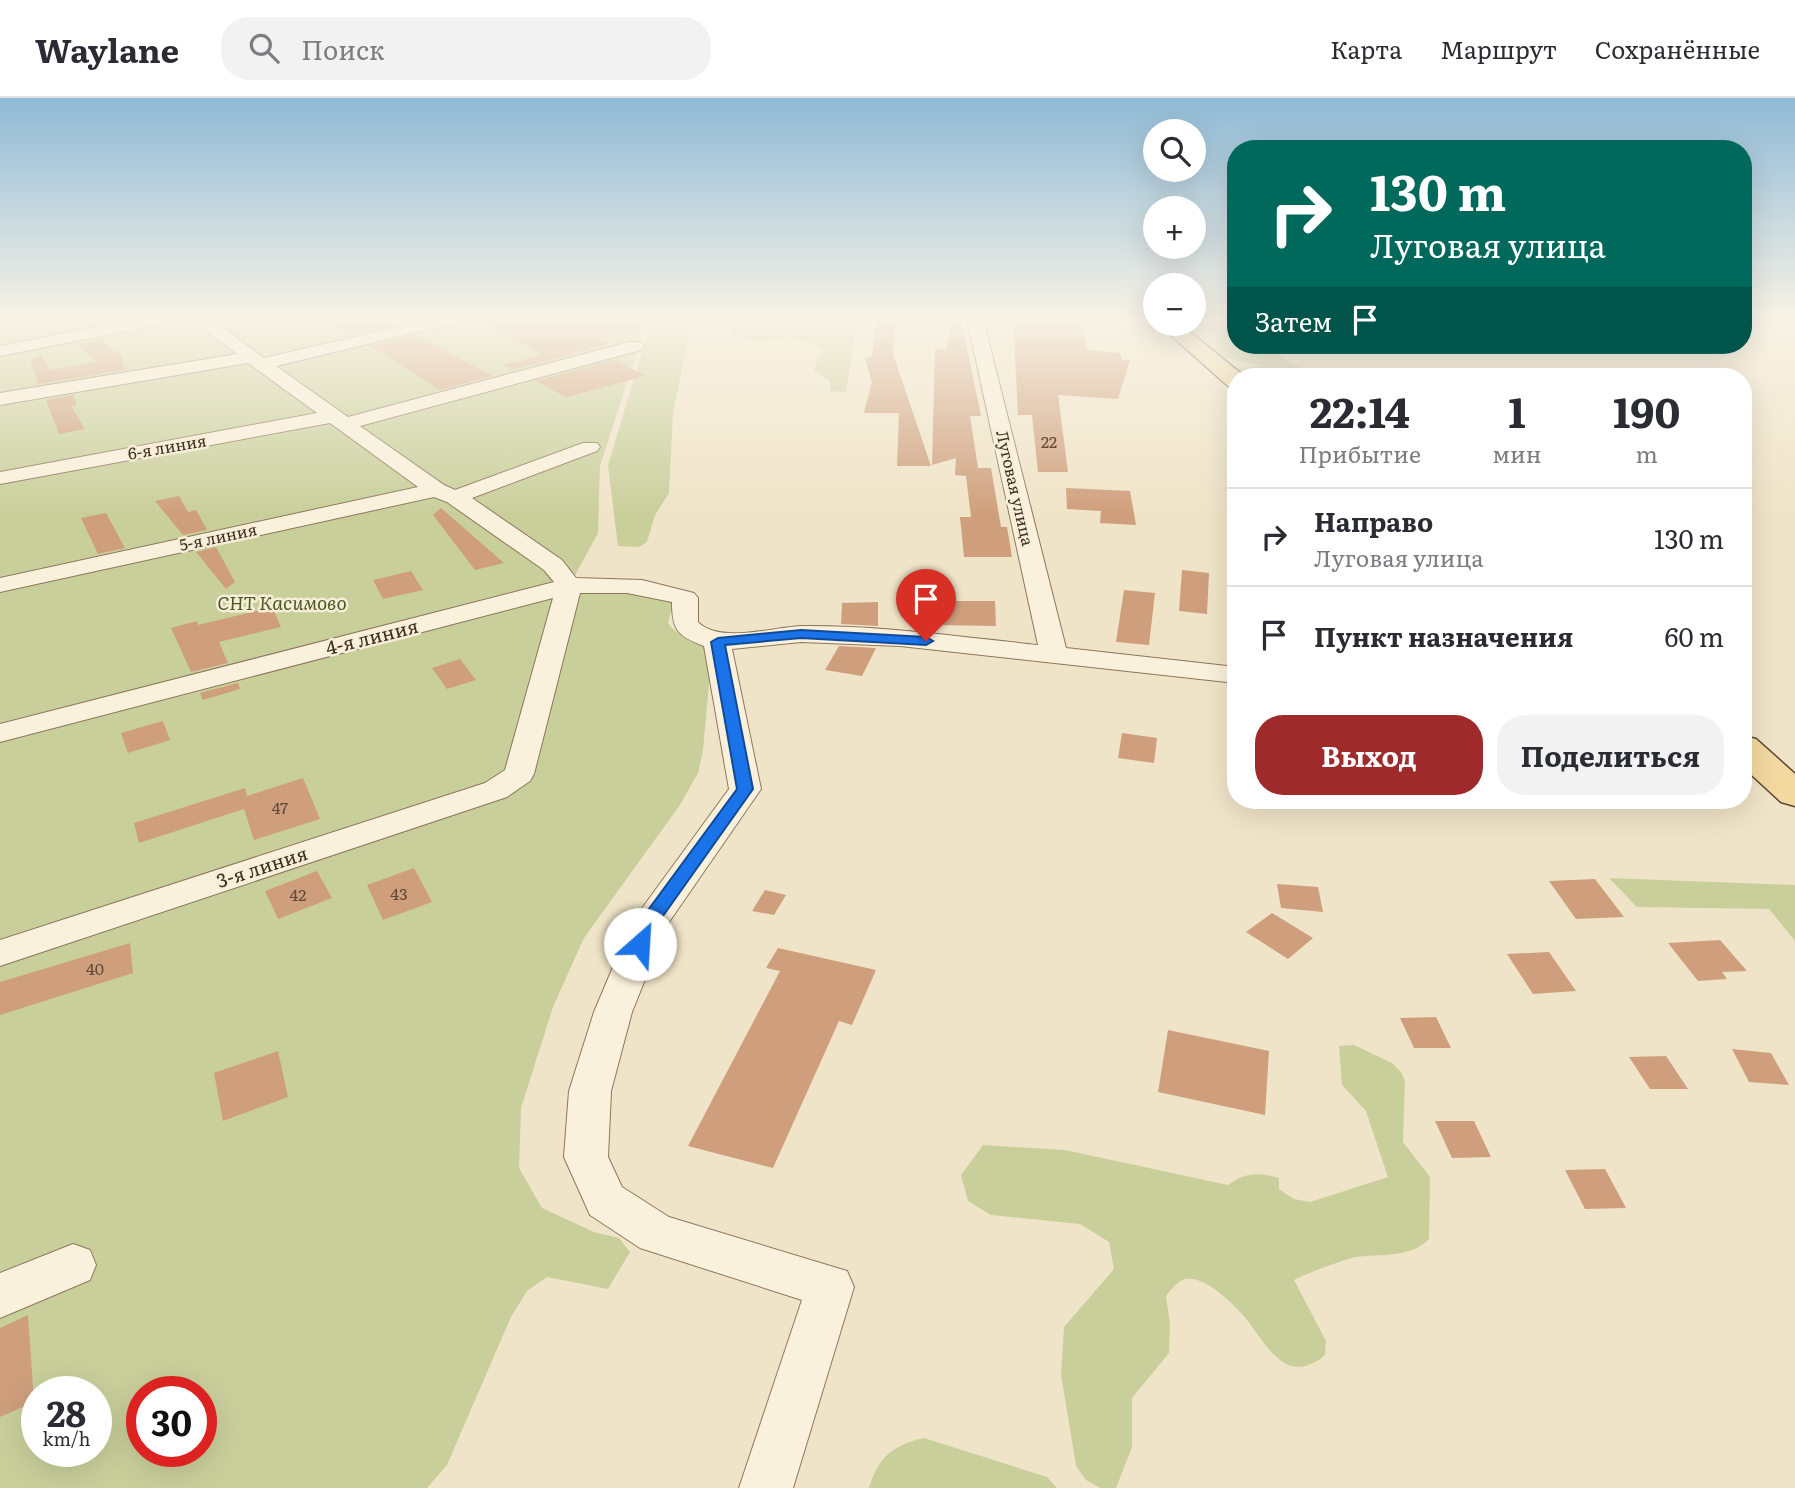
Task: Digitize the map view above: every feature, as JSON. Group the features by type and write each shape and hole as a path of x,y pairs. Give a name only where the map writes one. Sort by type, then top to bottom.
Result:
{"main road":[{"path":"1752,755 1795,794"}],"street":[{"path":"0,399 102,384"},
{"path":"288,384 445,494 553,565 569,586"},
{"name":"6-я линия","path":"0,478 339,420 484,384"},
{"name":"Луговая улица","path":"990,384 1054,656"},
{"name":"5-я линия","path":"0,585 445,494 590,447"},
{"name":"4-я линия","path":"0,733 569,586 606,582 667,592 685,598 685,623 694,633 718,642"},
{"name":"3-я линия","path":"0,953 496,790 519,774 569,586"},
{"path":"766,1488 830,1287 656,1234 606,1201 586,1157 590,1091 613,1012 650,922 745,789 718,642 801,634 900,638 1227,674"},
{"path":"0,1296 73,1265"}],"green space":[{"name":"СНТ Касимово","path":"0,384 627,384 600,466 598,533 573,579 674,601 668,623 677,633 712,651 703,750 698,773 680,805 584,938 553,1007 521,1108 519,1168 542,1208 594,1232 619,1238 630,1252 608,1289 547,1277 527,1291 511,1317 447,1465 427,1488 0,1488"},
{"path":"632,384 679,384 673,413 669,493 655,515 647,542 639,547 618,546 608,465"},
{"path":"830,384 847,384 846,392 830,391"},
{"path":"1609,878 1795,885 1795,941 1769,909 1637,907"},
{"path":"1354,1045 1392,1063 1405,1081 1403,1142 1430,1177 1429,1239 1404,1252 1351,1258 1294,1280 1326,1341 1325,1355 1312,1364 1300,1367 1280,1360 1242,1314 1211,1287 1194,1279 1180,1281 1166,1296 1170,1324 1169,1353 1132,1398 1132,1447 1116,1488 1100,1488 1086,1480 1076,1466 1061,1374 1064,1327 1114,1269 1109,1242 1080,1224 991,1215 968,1201 961,1175 983,1145 1065,1150 1228,1185 1246,1175 1265,1175 1279,1178 1279,1189 1294,1199 1310,1202 1388,1177 1366,1111 1342,1085 1339,1046"},
{"path":"924,1438 1047,1477 1057,1488 869,1488 877,1468 888,1454 904,1444"}],"building":[{"path":"430,384 463,384 440,390"},
{"path":"541,384 616,384 566,397"},
{"path":"872,384 903,384 931,466 897,466 899,413 864,413"},
{"path":"934,384 974,384 981,416 970,416 978,468 991,468 1001,527 1007,527 1012,557 964,557 960,517 971,517 966,476 955,475 956,458 932,465"},
{"path":"1016,384 1123,384 1118,399 1058,395 1068,472 1038,472 1032,415 1018,415"},
{"path":"73,395 77,405 71,406 85,429 59,434 46,400"},
{"path":"1066,488 1130,491 1136,525 1100,523 1101,511 1067,509"},
{"path":"179,496 188,512 196,510 207,530 183,535 155,501"},
{"path":"441,508 504,563 475,570 433,515"},
{"path":"106,513 125,548 98,554 81,518"},
{"path":"216,547 235,582 226,589 196,552"},
{"path":"1182,570 1209,573 1207,614 1179,611"},
{"path":"411,571 423,590 383,599 373,580"},
{"path":"1124,590 1155,593 1149,645 1116,642"},
{"path":"937,601 995,601 996,626 936,625"},
{"path":"878,602 878,626 841,624 842,603"},
{"path":"272,607 281,627 219,642 228,663 191,672 171,628 197,621 198,625"},
{"path":"839,646 876,648 862,676 825,670"},
{"path":"460,659 476,680 447,689 432,668"},
{"path":"238,683 240,689 203,700 200,693"},
{"path":"163,721 170,740 128,753 121,733"},
{"path":"1122,733 1157,738 1154,763 1118,758"},
{"path":"303,778 320,819 254,840 244,809 139,843 134,823 245,788 247,796"},
{"path":"414,868 432,902 383,920 367,885"},
{"path":"317,871 332,898 278,919 265,891"},
{"path":"1595,879 1624,917 1576,919 1549,881"},
{"path":"1277,884 1318,887 1323,912 1281,908"},
{"path":"765,890 786,895 774,915 752,911"},
{"path":"1272,913 1313,938 1288,959 1246,932"},
{"path":"1720,940 1747,971 1722,972 1727,979 1698,981 1668,943"},
{"path":"130,943 133,973 0,1015 0,982"},
{"path":"778,948 876,970 852,1025 839,1021 773,1168 688,1146 780,971 766,968"},
{"path":"1549,952 1576,991 1533,994 1507,954"},
{"path":"1436,1017 1451,1048 1414,1048 1400,1018"},
{"path":"1168,1030 1269,1051 1265,1115 1158,1092"},
{"path":"1732,1049 1771,1053 1789,1085 1749,1082"},
{"path":"278,1051 288,1097 223,1121 214,1073"},
{"path":"1666,1056 1688,1089 1650,1089 1629,1057"},
{"path":"1435,1121 1474,1121 1491,1157 1452,1158"},
{"path":"1605,1169 1626,1208 1585,1209 1565,1170"},
{"path":"28,1315 32,1376 21,1376 21,1408 0,1417 0,1328"}],"route":[{"path":"640,944 650,922 745,789 718,642 801,634 926,641"}]}
